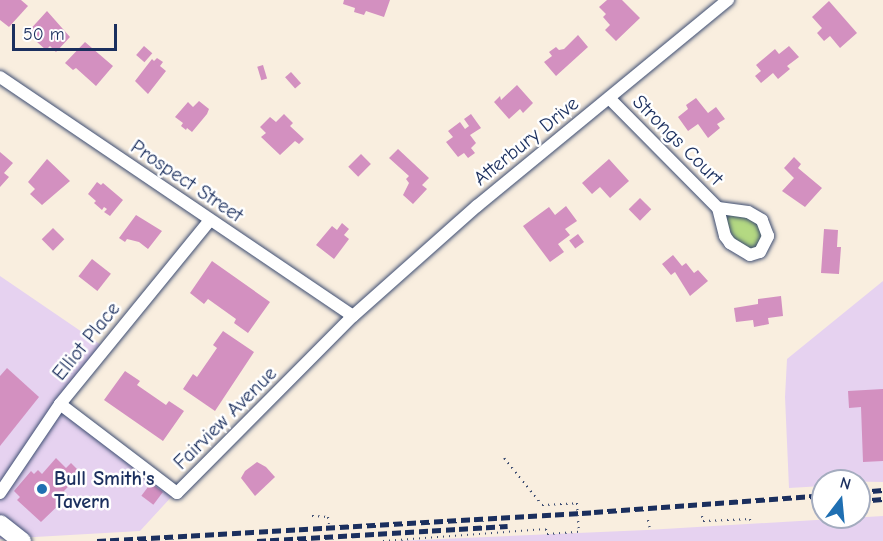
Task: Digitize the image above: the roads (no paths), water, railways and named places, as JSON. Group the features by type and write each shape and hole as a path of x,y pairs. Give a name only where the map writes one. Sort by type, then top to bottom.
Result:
{"main road":[{"path":"0,524 22,541"}],"street":[{"name":"Atterbury Drive","path":"353,316 504,183 610,99 728,0"},
{"name":"Prospect Street","path":"0,77 353,316"},
{"name":"Strongs Court","path":"610,99 718,208 725,236 730,243 750,255 760,252 768,236 762,219 748,212 718,208"},
{"name":"Elliot Place","path":"0,492 60,404 210,220"},
{"name":"Fairview Avenue","path":"60,404 177,493 353,316"}],"railway":[{"path":"871,491 883,490"},
{"path":"97,541 594,512 811,496"},
{"path":"871,500 883,499"},
{"path":"257,541 508,526"}],"place":[{"name":"Bull Smith's Tavern","path":"42,489"}]}
